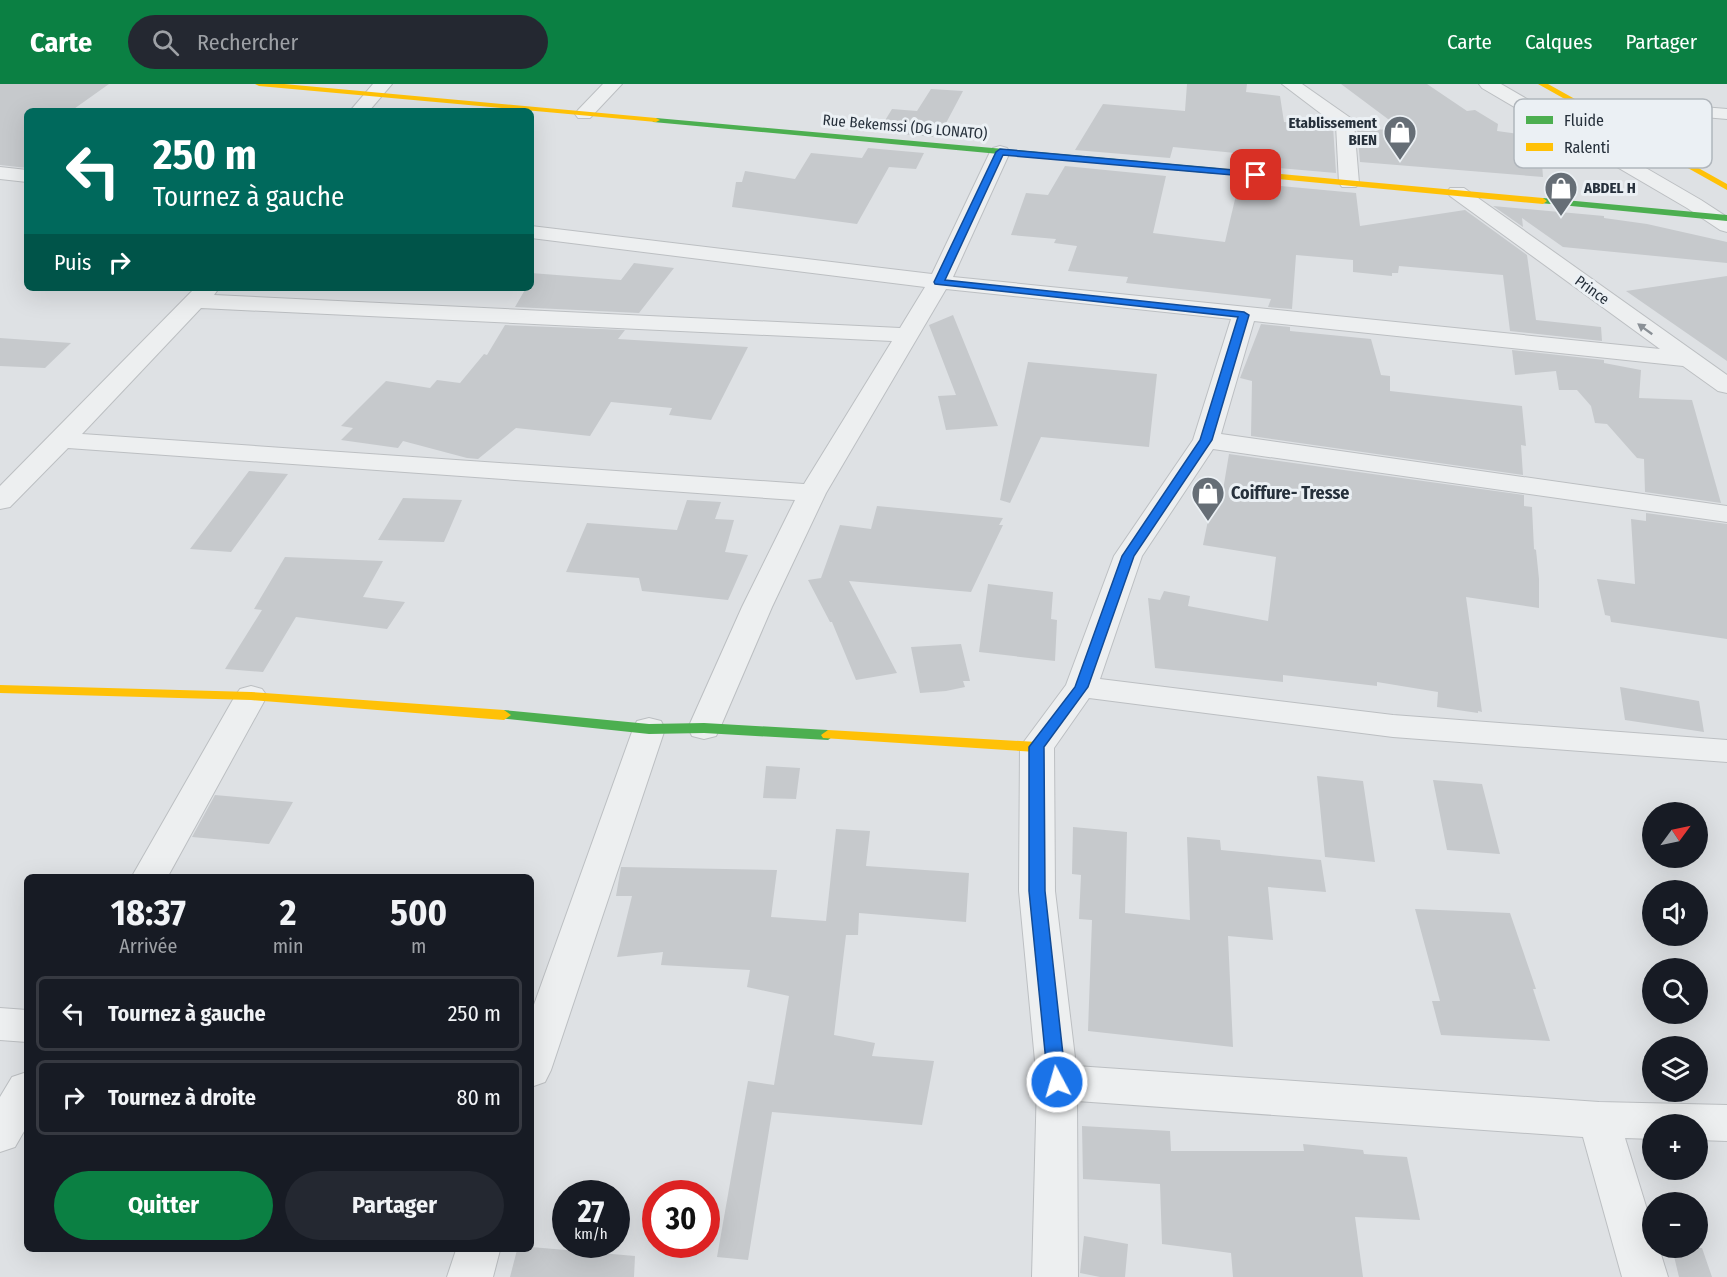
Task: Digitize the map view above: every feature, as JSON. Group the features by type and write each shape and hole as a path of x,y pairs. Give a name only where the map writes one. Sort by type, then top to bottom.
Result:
{"street":[{"name":"Rue Bekemssi (DG LONATO)","path":"259,84 378,89 584,114 1457,192 1722,220"},
{"path":"584,114 613,84"},
{"path":"1291,84 1345,123 1349,183"},
{"path":"1488,84 1514,99"},
{"path":"1542,84 1569,99"},
{"path":"362,108 378,89"},
{"path":"1653,89 1673,99"},
{"path":"1712,113 1727,114"},
{"path":"1712,119 1727,127"},
{"path":"704,728 757,607 812,494 939,282 1000,152"},
{"path":"1632,168 1722,220"},
{"path":"1693,168 1727,187"},
{"path":"0,174 24,176"},
{"name":"Prince","path":"1457,192 1686,359 1727,386"},
{"path":"534,232 939,282 1686,359"},
{"path":"0,501 203,294 907,336"},
{"path":"1055,1277 1057,1082 1037,891 1037,747 1081,687 1128,556 1206,440 1244,315"},
{"path":"62,440 513,470 812,494"},
{"path":"1206,440 1727,514"},
{"path":"1081,687 1393,726 1727,751"},
{"path":"0,688 251,696 455,710 649,729 704,728 1037,747"},
{"path":"151,874 251,696"},
{"path":"534,1058 649,729"},
{"path":"0,1024 24,1026"},
{"path":"1057,1082 1599,1120 1727,1123"},
{"path":"0,1134 24,1094"},
{"path":"1599,1120 1645,1277"},
{"path":"470,1277 477,1252"}],"building":[{"path":"0,84 109,84 75,108 24,108 24,168 0,165"},
{"path":"1187,84 1247,84 1246,92 1280,96 1284,122 1333,126 1336,173 1243,165 1246,154 1173,147 1170,158 1075,150 1103,104 1185,111"},
{"path":"1341,84 1427,84 1467,111 1475,110 1498,124 1497,131 1514,133 1514,168 1542,168 1543,177 1360,162 1357,128 1404,131"},
{"path":"931,89 963,91 945,125 939,125 933,137 878,132 892,109 917,111"},
{"path":"868,148 924,153 916,169 889,167 857,224 732,207 736,182 742,182 745,171 795,179 811,153 862,158"},
{"path":"1065,166 1166,176 1153,233 1225,242 1239,182 1356,193 1360,226 1465,210 1527,255 1536,320 1601,327 1602,341 1510,331 1503,275 1399,266 1398,273 1392,273 1392,276 1353,272 1353,260 1296,255 1292,309 1268,307 1271,299 1126,283 1128,277 1068,271 1077,246 1054,243 1056,239 1011,235 1026,193 1048,195"},
{"path":"1493,206 1604,216 1604,218 1647,224 1727,242 1727,263 1563,247 1522,218 1523,227"},
{"path":"634,263 674,268 639,313 515,307 524,291 534,291 534,273 621,280"},
{"path":"1727,276 1727,361 1626,291"},
{"path":"953,315 998,426 946,430 938,396 956,395 929,325"},
{"path":"1261,324 1290,327 1290,331 1371,339 1381,375 1390,376 1390,391 1522,406 1526,446 1521,445 1523,475 1251,436 1252,381 1240,378"},
{"path":"505,325 625,330 618,339 748,347 711,420 669,415 672,408 611,402 590,436 516,428 478,459 403,441 398,448 341,440 353,428 341,426 386,381 430,388 437,380 460,383 484,354 487,355"},
{"path":"0,338 71,343 45,368 0,366"},
{"path":"1512,350 1604,360 1604,363 1641,370 1639,398 1692,400 1721,503 1645,492 1644,459 1637,458 1607,424 1595,423 1591,406 1577,390 1559,390 1556,371 1515,375"},
{"path":"1028,362 1157,374 1149,447 1041,437 1010,503 1000,500"},
{"path":"1229,454 1524,495 1524,506 1532,507 1534,549 1536,550 1539,579 1539,608 1466,597 1482,712 1437,707 1438,692 1377,682 1377,686 1283,675 1283,682 1155,668 1148,598 1160,600 1164,591 1190,596 1188,606 1268,621 1276,557 1203,545 1212,501 1221,502"},
{"path":"249,471 288,474 231,552 190,549"},
{"path":"403,498 462,500 444,542 378,540"},
{"path":"687,500 721,502 715,519 734,520 725,552 748,555 728,600 642,591 639,578 566,572 587,523 677,530"},
{"path":"877,506 1003,518 999,525 1003,525 971,592 849,581 897,673 856,680 832,622 808,580 821,578 840,525 871,529"},
{"path":"1646,513 1727,524 1727,639 1611,622 1610,616 1605,615 1597,579 1635,584 1631,519 1646,521"},
{"path":"285,557 383,561 363,597 405,602 387,629 296,617 263,672 225,669 262,610 254,609"},
{"path":"988,584 1053,592 1051,619 1057,620 1055,661 979,652"},
{"path":"961,644 970,681 963,681 965,687 920,693 911,647"},
{"path":"1620,687 1699,701 1704,732 1625,720"},
{"path":"766,766 800,768 796,799 763,798"},
{"path":"1317,776 1363,781 1375,862 1325,857"},
{"path":"1433,780 1482,784 1500,854 1447,850"},
{"path":"215,795 293,802 269,844 192,837"},
{"path":"1073,827 1127,832 1125,913 1190,920 1187,837 1220,840 1221,850 1321,860 1326,892 1268,887 1273,940 1228,936 1233,1047 1088,1031 1092,920 1079,919 1081,875 1072,874"},
{"path":"836,829 870,831 866,866 969,873 966,922 859,913 858,935 846,935 834,1035 875,1043 872,1056 934,1061 922,1125 772,1112 748,1260 720,1257 720,1240 748,1081 774,1085 789,996 747,987 750,970 661,965 663,952 617,957 632,896 616,896 621,867 777,870 771,917 826,921"},
{"path":"1415,909 1510,913 1536,989 1533,989 1550,1041 1441,1035 1432,1001 1440,1001"},
{"path":"1082,1126 1170,1131 1171,1151 1304,1151 1303,1144 1363,1150 1364,1154 1407,1157 1420,1220 1355,1217 1363,1277 1233,1277 1231,1253 1162,1244 1160,1184 1083,1179"},
{"path":"1084,1236 1128,1244 1125,1277 1100,1277 1080,1273"},
{"path":"534,1247 552,1249 552,1258 630,1258 630,1256 635,1256 634,1277 510,1277 516,1252 534,1252"},
{"path":"1674,1258 1705,1258 1712,1277 1679,1277"}],"traffic: fast":[{"path":"656,120 1217,171"},
{"path":"1543,201 1727,218"},
{"path":"504,715 649,729 704,728 828,735"}],"traffic: slow":[{"path":"259,84 524,108"},
{"path":"1542,84 1569,99"},
{"path":"534,109 656,120"},
{"path":"1693,168 1727,187"},
{"path":"1217,171 1543,201"},
{"path":"0,689 251,696 504,715"},
{"path":"828,735 1037,747"}],"place":[{"name":"Etablissement BIEN","path":"1400,161"},
{"name":"ABDEL H","path":"1561,217"},
{"name":"Coiffure- Tresse","path":"1208,522"}],"route":[{"path":"1057,1082 1037,891 1037,747 1056,718 1081,687 1128,556 1206,440 1244,315 939,282 1000,152 1256,175"}]}
